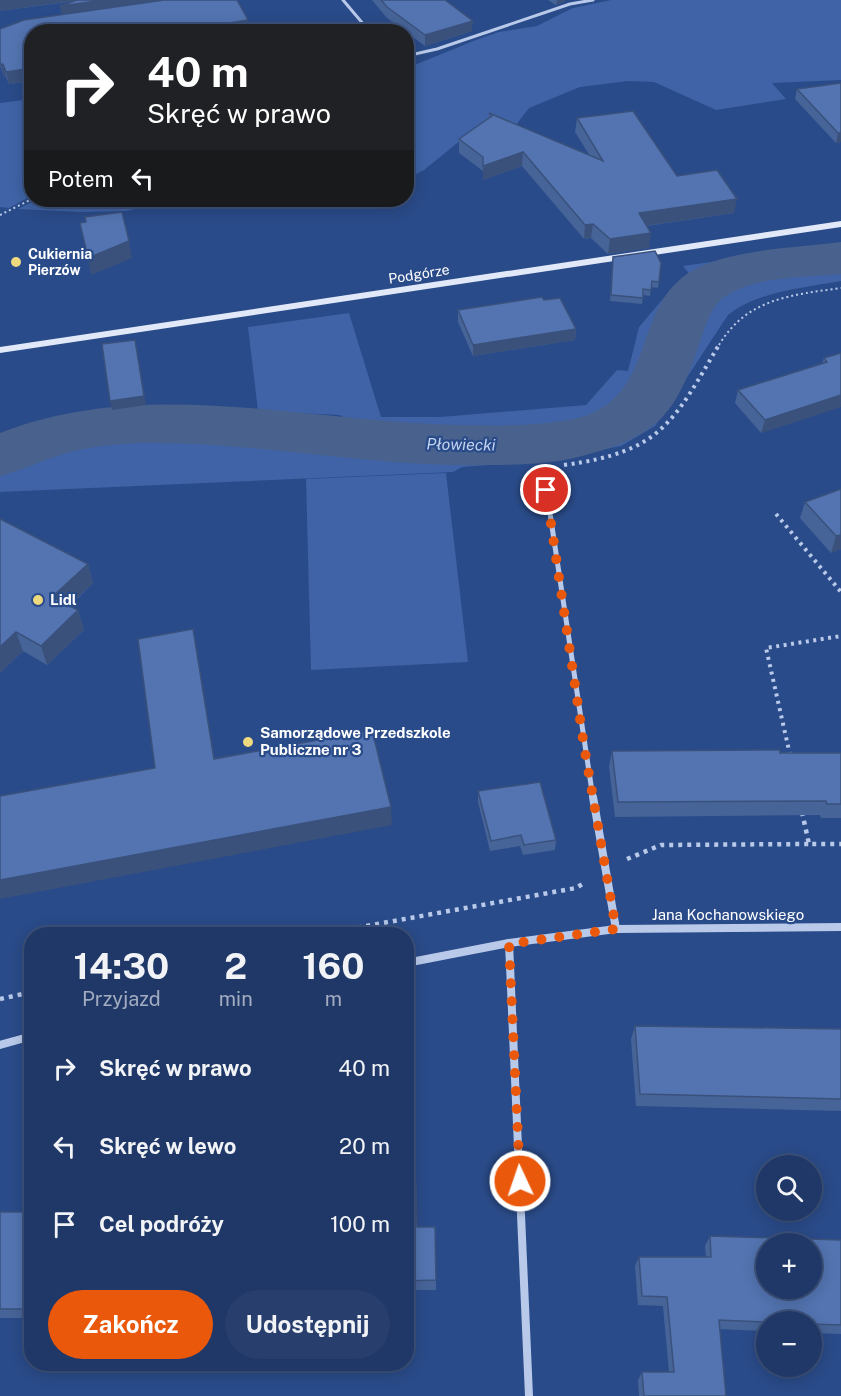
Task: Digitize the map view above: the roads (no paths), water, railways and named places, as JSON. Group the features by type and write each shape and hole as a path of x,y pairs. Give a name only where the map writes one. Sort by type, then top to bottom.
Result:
{"street":[{"name":"Podgórze","path":"0,350 841,224"},
{"path":"543,467 616,929"},
{"name":"Jana Kochanowskiego","path":"414,962 509,944 616,929 841,927"},
{"path":"509,944 529,1396"},
{"path":"0,1045 24,1038"}],"lane":[{"path":"343,0 363,24"},
{"path":"414,54 437,49 570,4 593,0"}],"waterway":[{"name":"Płowiecki","path":"0,456 35,442 70,432 104,426 139,424 209,425 363,440 473,446 531,444 580,437 604,430 622,421 648,398 664,366 687,307 698,292 708,284 753,269 841,258"}],"place":[{"name":"Cukiernia Pierzów","path":"16,262"},
{"name":"Lidl","path":"38,600"},
{"name":"Samorządowe Przedszkole Publiczne nr 3","path":"248,742"}]}
